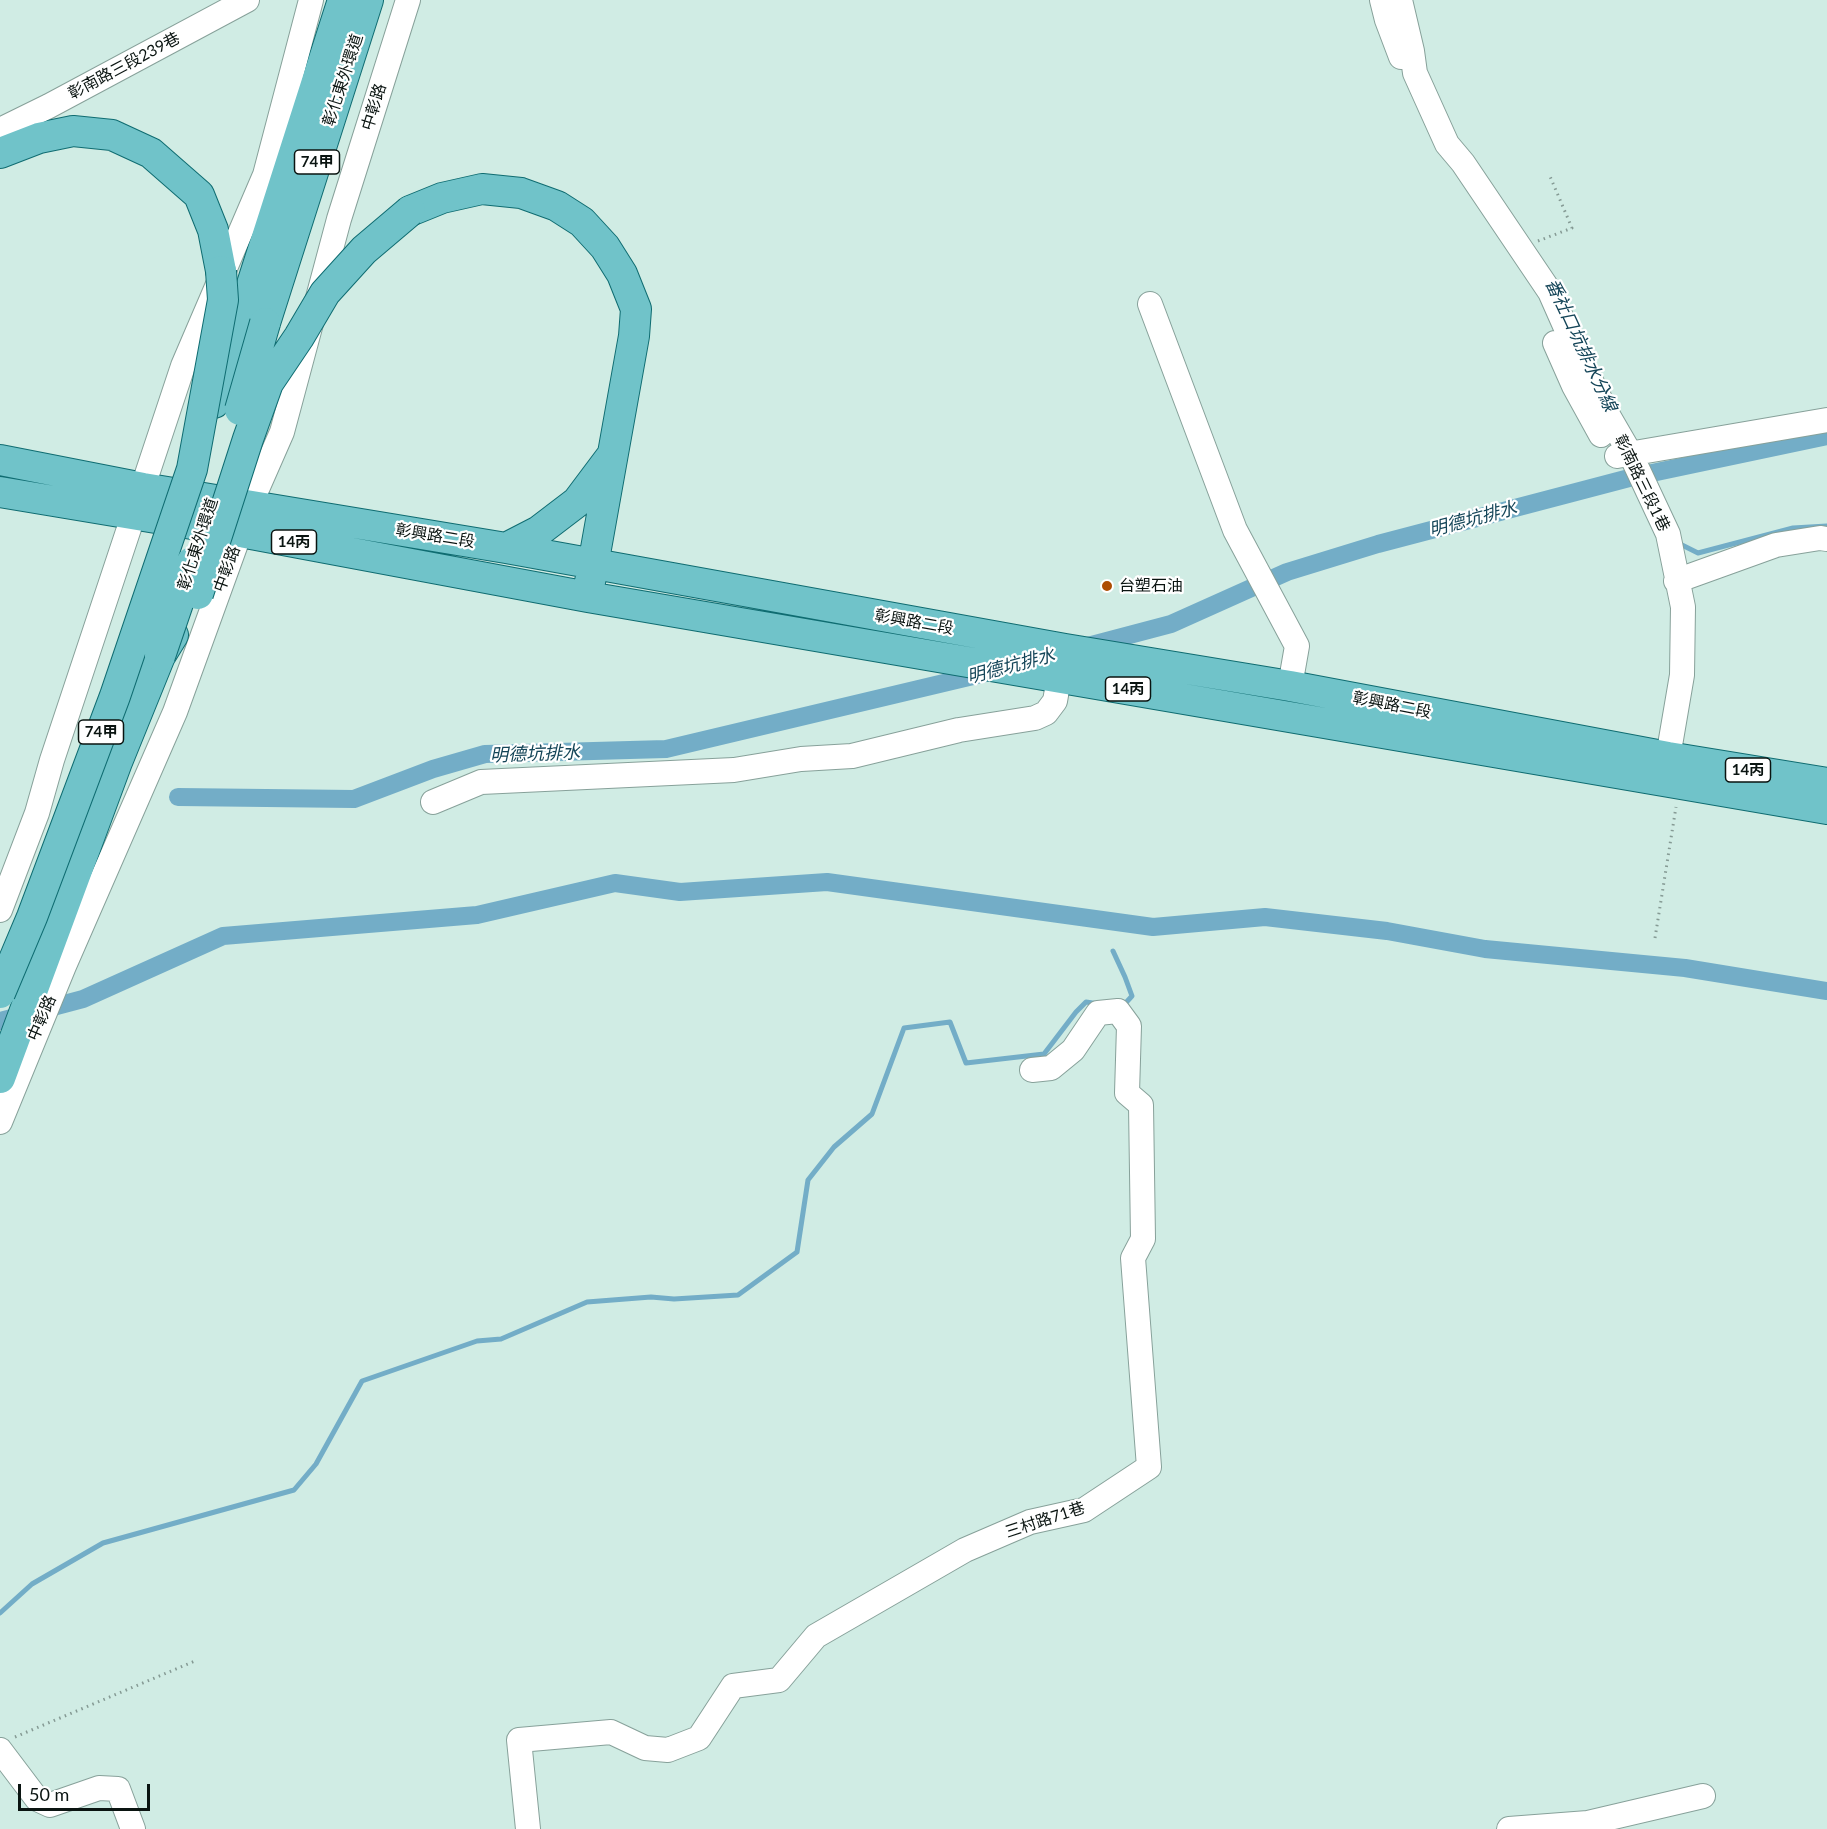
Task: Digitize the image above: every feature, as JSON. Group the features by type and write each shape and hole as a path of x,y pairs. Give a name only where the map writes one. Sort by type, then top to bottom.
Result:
{"main road":[{"name":"彰化東外環道","path":"0,993 32,917 115,696 353,7"},
{"name":"彰化東外環道","path":"0,1078 117,762 160,656 222,469 353,7"},
{"path":"0,153 39,138 73,130 112,135 151,153 198,195 213,230 218,250 223,300 192,469"},
{"path":"160,656 198,594 268,383 299,337 325,292 364,250 410,211 442,198 482,189 521,193 557,206 582,222 605,247 622,274 636,309 634,336 588,597"},
{"path":"506,548 539,531 577,502 613,453"},
{"name":"彰興路二段","path":"0,460 138,501"},
{"name":"彰興路二段","path":"0,492 138,501 245,519 506,548 593,564 1061,663 1290,686 1669,769 1827,809"},
{"name":"彰興路二段","path":"245,519 588,597 1061,663 1669,769 1827,783"}],"street":[{"name":"彰南路三段239巷","path":"0,130 247,0"},
{"path":"0,910 37,813 56,749 183,366 265,175 311,0"},
{"name":"中彰路","path":"0,1122 64,966 176,712 245,519 282,432 339,219 408,0"},
{"name":"彰南路三段1巷","path":"1382,0 1400,55 1415,73 1447,144 1550,292 1609,417 1676,581 1683,607 1682,675 1669,769"},
{"name":"彰南路三段1巷","path":"1400,0 1415,73"},
{"name":"彰南路三段1巷","path":"1447,144 1450,172 1527,281 1574,386 1602,436 1623,456"},
{"path":"1150,304 1234,530 1297,646 1290,686"},
{"path":"1623,456 1827,420"},
{"path":"1676,581 1776,545 1820,538 1827,539"},
{"path":"433,801 481,782 734,770 801,759 852,756 959,730 1035,718 1046,713 1054,701 1061,663"},
{"name":"三村路71巷","path":"528,1829 519,1740 611,1732 645,1748 668,1750 699,1738 733,1686 778,1680 816,1636 965,1550 1029,1522 1084,1510 1149,1467 1133,1258 1143,1239 1141,1105 1127,1093 1129,1026 1118,1011 1098,1013 1072,1050 1051,1068 1032,1070"},
{"path":"5,1744 37,1799 50,1805 99,1788 118,1790 133,1829"},
{"path":"1509,1829 1588,1824 1702,1796"}],"path":[{"path":"1521,248 1572,228 1549,174"},
{"path":"1655,938 1677,798 1669,769"},
{"path":"5,1744 195,1661"}],"waterway":[{"name":"明德坑排水","path":"1084,647 1171,624 1287,572 1378,544 1633,477 1827,436"},
{"path":"1678,543 1698,553 1793,528 1827,526"},
{"name":"明德坑排水","path":"178,797 354,799 433,769 485,754 666,749 990,672"},
{"path":"0,1021 83,999 223,936 477,915 615,883 680,892 827,882 1153,927 1265,917 1387,931 1485,949 1685,968 1827,991"},
{"path":"1113,951 1132,996 1122,1007"},
{"path":"0,1613 32,1584 103,1543 294,1490 316,1464 362,1381 477,1341 501,1339 587,1302 651,1297 674,1299 738,1295 797,1252 808,1180 834,1147 872,1114 904,1028 950,1022 966,1063 1044,1054 1086,1002 1099,1004"}],"place":[{"name":"台塑石油","path":"1107,586"}],"water label":[{"name":"番社口坑排水分線","path":"1581,345"}]}
